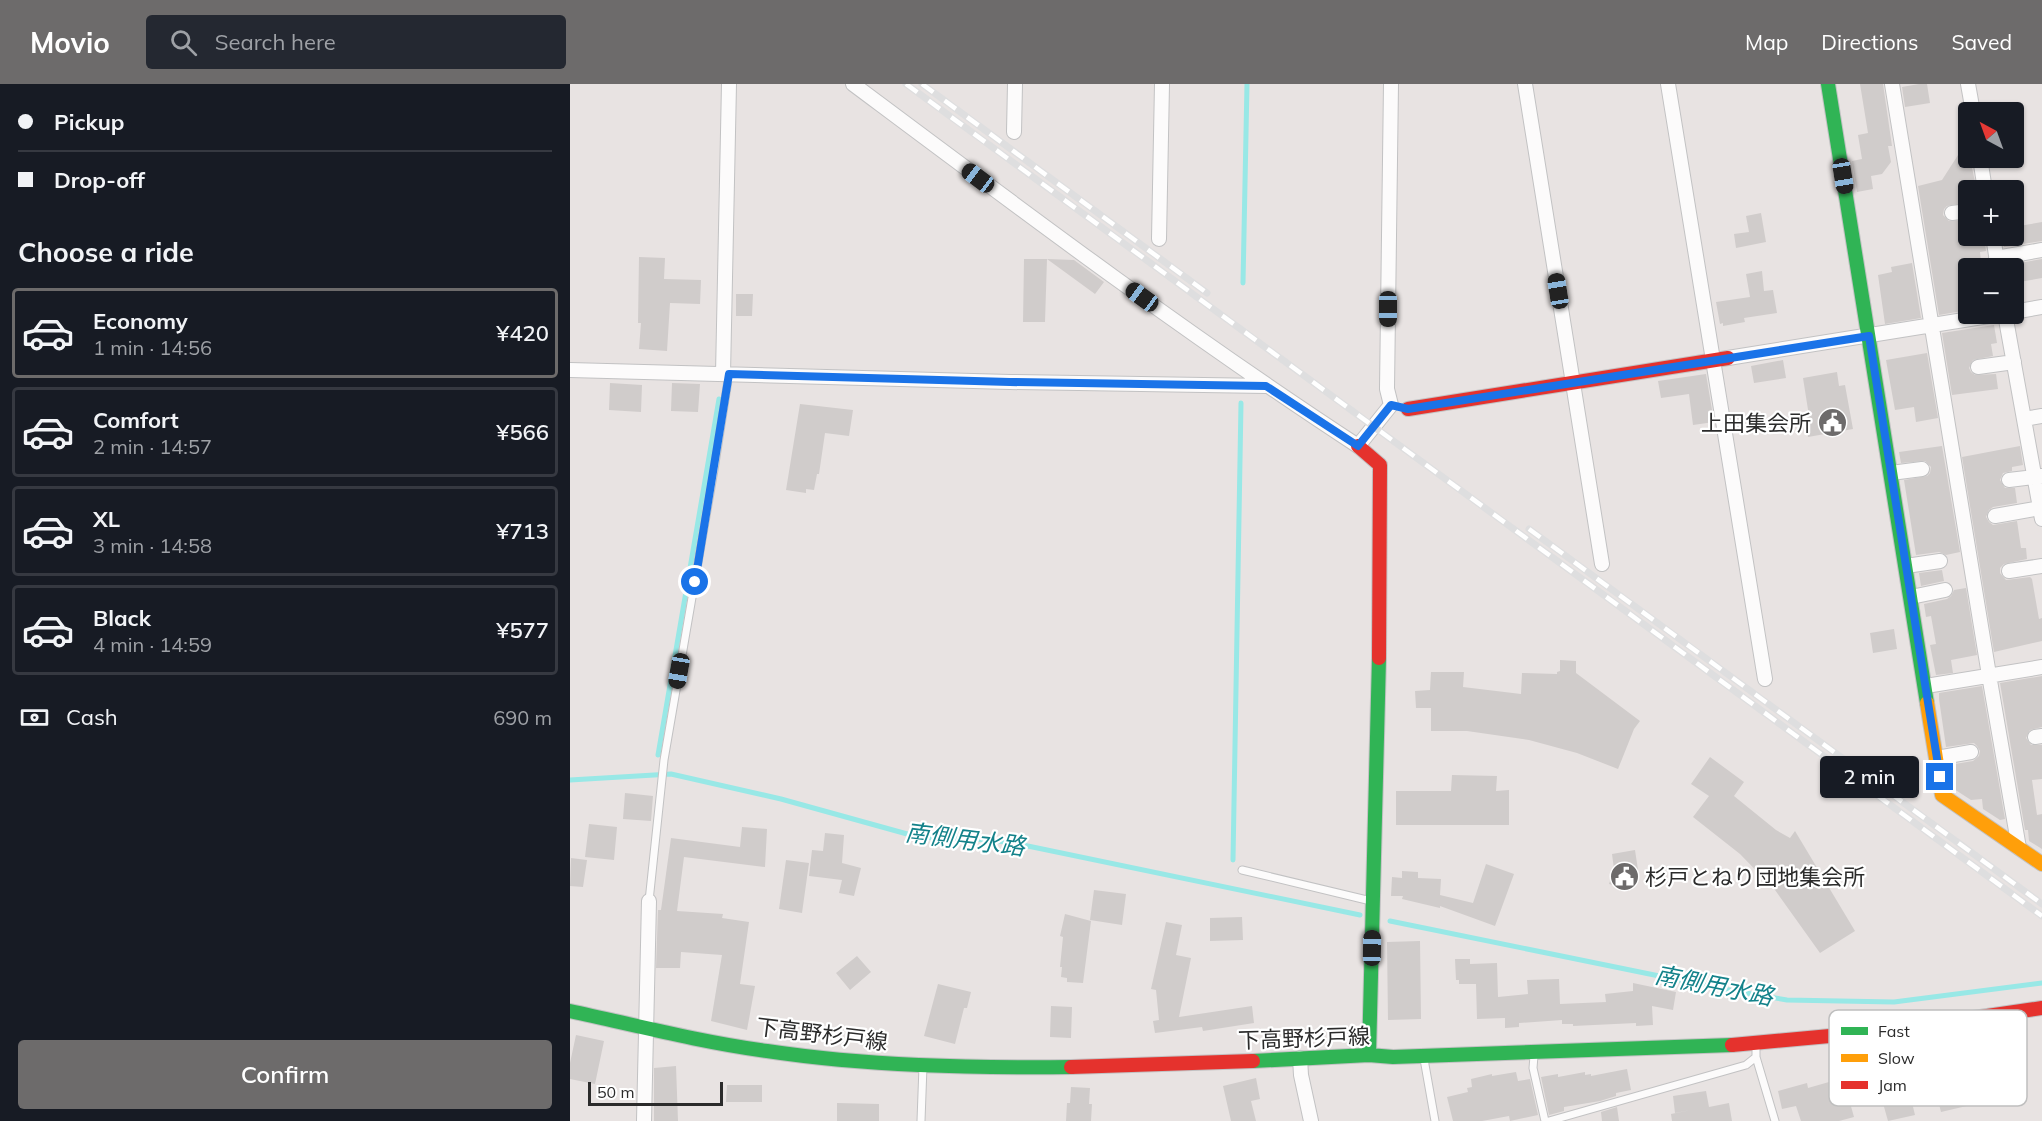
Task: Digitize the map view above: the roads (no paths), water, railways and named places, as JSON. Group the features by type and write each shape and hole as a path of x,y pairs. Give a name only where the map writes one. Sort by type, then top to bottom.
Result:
{"street":[{"path":"726,374 729,84"},
{"path":"853,84 1014,204 1266,386 1358,446 1380,465 1379,647 1369,1055"},
{"path":"1014,132 1015,84"},
{"path":"1159,239 1162,84"},
{"path":"1391,84 1387,389 1391,405"},
{"path":"1525,84 1602,564"},
{"path":"1668,84 1765,679"},
{"path":"1828,84 1942,795 2042,864"},
{"path":"1892,84 2019,848"},
{"path":"1968,84 1971,102"},
{"path":"1952,213 1958,212"},
{"path":"2014,258 2042,250"},
{"path":"2024,310 2042,307"},
{"path":"1391,405 1408,409 1958,322"},
{"path":"1995,516 2041,514 2038,477 2005,324"},
{"path":"1978,367 2014,362"},
{"path":"570,370 1010,382 1266,386"},
{"path":"1358,446 1391,405"},
{"path":"2024,419 2042,416"},
{"path":"1891,473 1922,469"},
{"path":"2009,480 2038,477"},
{"path":"1906,566 1940,561"},
{"path":"2009,571 2042,566"},
{"path":"1911,597 1945,590"},
{"path":"1926,686 2042,667"},
{"path":"1937,758 1971,752"},
{"path":"644,1121 649,901"},
{"name":"下高野杉戸線","path":"2027,1010 2042,1008"},
{"name":"下高野杉戸線","path":"570,1011 701,1039 792,1055 923,1066 1030,1068 1369,1055 1756,1051 1829,1040"},
{"path":"1300,1059 1301,1075 1311,1121"}],"lane":[{"path":"649,901 663,767 714,470 726,374"},
{"path":"1242,870 1373,901"},
{"path":"1534,1053 1533,1068 1547,1121 1746,1065 1756,1051"},
{"path":"1756,1051 1775,1121"},
{"path":"1424,1055 1436,1121"},
{"path":"921,1121 923,1066"}],"waterway":[{"path":"1243,283 1247,84"},
{"path":"658,755 719,399"},
{"path":"1233,860 1241,403"},
{"name":"南側用水路","path":"570,780 671,774 781,799 918,837 992,840 1023,845 1360,915"},
{"name":"南側用水路","path":"1390,921 1787,1000 1894,1002 2042,983"}],"railway":[{"path":"906,84 2042,916"},
{"path":"922,84 1207,293"},
{"path":"1529,529 2042,904"}],"place":[{"name":"上田集会所","path":"1832,423"},
{"name":"杉戸とねり団地集会所","path":"1624,877"}]}
